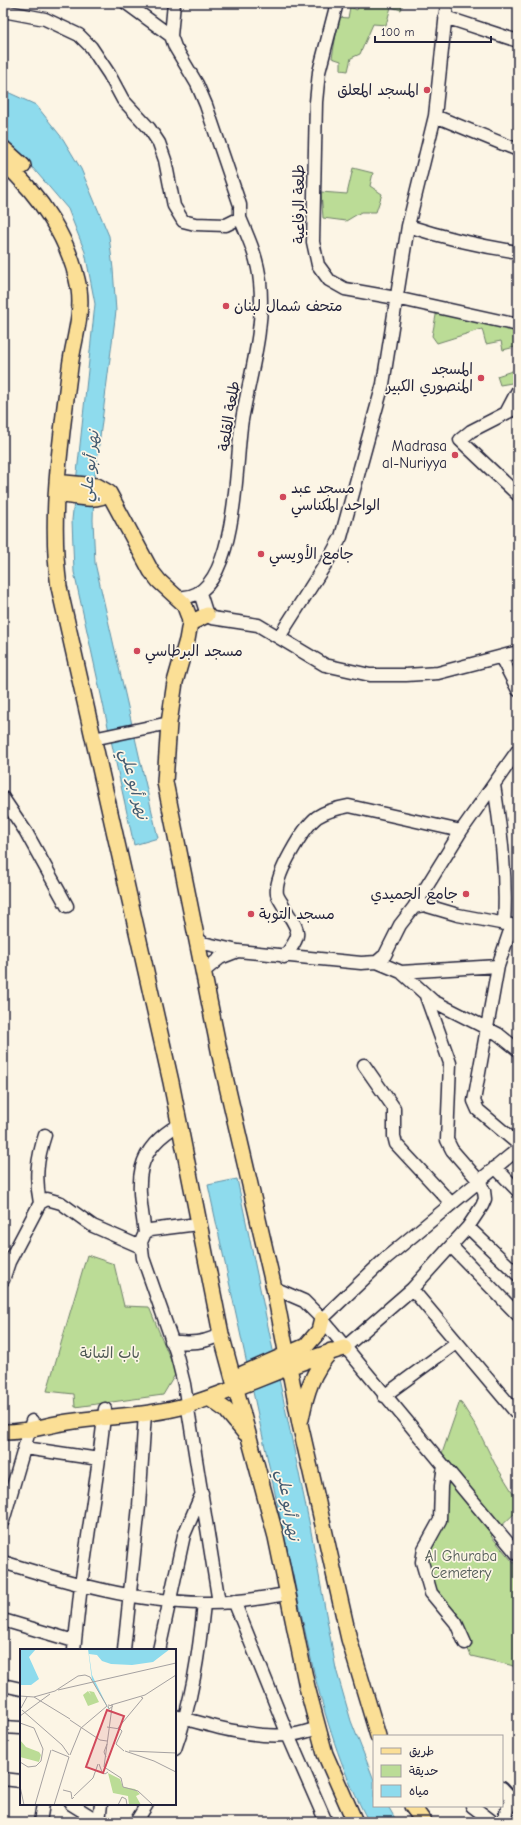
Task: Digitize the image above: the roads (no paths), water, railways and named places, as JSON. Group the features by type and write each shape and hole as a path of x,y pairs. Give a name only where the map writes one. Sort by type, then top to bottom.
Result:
{"main road":[{"path":"3,148 30,175 55,208 72,244 80,265 86,289 87,314 76,376 63,552 67,586 101,737 130,855 178,1074 211,1246 241,1380 251,1442 276,1537 307,1687 325,1754 355,1822"},
{"path":"3,162 23,180 56,227 73,264 79,291 78,316 68,384 57,493 55,553 62,602 101,737 122,857 180,1124 198,1224 221,1334 241,1380"},
{"path":"68,490 101,493 151,571 165,587 179,597 184,604 190,623 183,660 175,682 169,723 165,782 203,972 274,1288 282,1363 300,1424 349,1639 378,1735"},
{"path":"190,623 207,615"},
{"path":"282,1363 311,1342 319,1331 322,1319"},
{"path":"3,1432 31,1426 60,1415 145,1413 187,1401 282,1363 338,1350"},
{"path":"300,1424 307,1390 312,1377 338,1350"},
{"path":"105,1413 166,1401 187,1401 209,1398 241,1380"},
{"path":"209,1398 226,1410 251,1442"},
{"path":"3,1425 31,1426"},
{"path":"413,1807 424,1822"}],"street":[{"path":"126,3 171,36"},
{"path":"171,36 174,3"},
{"name":"طلعة الرفاعية","path":"337,3 320,72 316,102 313,228 315,253 318,265 323,274 339,287 352,291 396,298 518,325"},
{"path":"279,637 341,537 383,384 408,226 434,116 447,3"},
{"path":"3,11 45,19 79,35 91,48 109,74 123,100 159,143 165,160 174,206 183,221 195,224 226,225 240,218"},
{"path":"446,17 518,41"},
{"name":"طلعة القلعة","path":"171,36 175,47 197,84 206,105 240,205 240,218 255,254 260,281 259,340 242,421 236,498 223,555 209,584 200,593"},
{"path":"434,116 518,150"},
{"path":"408,226 443,238 476,246 518,252"},
{"path":"518,390 512,409 471,431 460,440 518,495"},
{"path":"179,597 191,597 200,593 207,615 220,620 258,625 324,665 370,675 438,673 518,652"},
{"path":"501,657 518,690"},
{"path":"101,737 169,723"},
{"path":"376,962 385,955 400,926 414,907 461,831 518,750"},
{"path":"494,785 504,858 505,890 511,925 498,966 474,1096 475,1106 482,1115 518,1144"},
{"path":"3,798 26,832 67,906"},
{"path":"284,957 297,941 298,930 277,895 276,883 295,846 308,825 318,816 338,808 349,806 461,831"},
{"path":"414,907 424,906 458,915 511,925"},
{"path":"196,937 203,942 238,951 284,957 362,963 376,962 401,972 426,996 498,1034 518,1050"},
{"path":"203,972 220,958 238,951"},
{"path":"401,972 498,966"},
{"path":"338,1350 412,1289 468,1227 485,1199 484,1191 479,1180 452,1150 447,1140 446,1129 450,1062 426,996"},
{"path":"364,1065 394,1108 394,1136 396,1144 451,1203"},
{"path":"180,1124 162,1135 146,1154 139,1180 145,1233 141,1246 180,1368 202,1493 218,1603"},
{"path":"40,1203 36,1175 38,1157 45,1135"},
{"path":"322,1319 386,1258 518,1148"},
{"path":"495,1167 518,1191"},
{"path":"3,1280 9,1262 40,1203 47,1199 55,1200 93,1226 141,1246"},
{"path":"145,1233 161,1228 198,1224"},
{"path":"468,1227 518,1276"},
{"path":"451,1246 518,1315"},
{"path":"274,1288 304,1300 322,1319 338,1350 384,1396 518,1555"},
{"path":"412,1289 518,1415"},
{"path":"171,1341 191,1343 207,1340 221,1334"},
{"path":"384,1396 456,1343"},
{"path":"3,1620 74,1646 105,1413"},
{"path":"124,1649 131,1594 145,1413"},
{"path":"3,1521 26,1448 31,1426"},
{"path":"26,1448 99,1459"},
{"path":"444,1466 441,1486 440,1520 424,1549 422,1562 431,1592 456,1623 465,1643"},
{"path":"159,1649 184,1535 202,1493"},
{"path":"3,1562 81,1585 169,1602 204,1604 288,1594"},
{"path":"234,1601 288,1735 326,1822"},
{"path":"176,1743 180,1718 197,1662 204,1604"},
{"path":"3,1685 20,1689"},
{"path":"180,1718 230,1730 261,1735 288,1735 318,1728"},
{"path":"3,1727 20,1728"},
{"path":"3,1779 20,1781"},
{"path":"502,1822 512,1799 503,1789"},
{"path":"40,1822 43,1805"},
{"path":"73,1805 100,1822 101,1805"},
{"path":"136,1822 146,1805"},
{"path":"473,1807 494,1822"}],"water":[{"name":"نهر أبو علي","path":"3,90 36,105 63,139 81,169 109,236 116,311 94,484 93,520 95,563 158,838 134,845 74,572 72,520 95,304 85,252 68,209 20,153 3,140"},
{"name":"نهر أبو علي","path":"237,1179 310,1526 336,1669 351,1721 373,1777 373,1807 389,1807 397,1822 369,1822 344,1769 326,1715 315,1677 208,1185"}],"place":[{"name":"المسجد المعلق","path":"427,90"},
{"name":"متحف شمال لبنان","path":"226,306"},
{"name":"المسجد المنصوري الكبير","path":"481,378"},
{"name":"Madrasa al-Nuriyya","path":"455,455"},
{"name":"مسجد عبد الواحد المكناسي","path":"283,497"},
{"name":"جامع الأويسي","path":"261,554"},
{"name":"مسجد البرطاسي","path":"137,651"},
{"name":"جامع الحميدي","path":"466,894"},
{"name":"مسجد التوبة","path":"251,914"}],"park label":[{"name":"باب التبانة","path":"110,1353"},
{"name":"Al Ghuraba Cemetery","path":"461,1564"}]}
